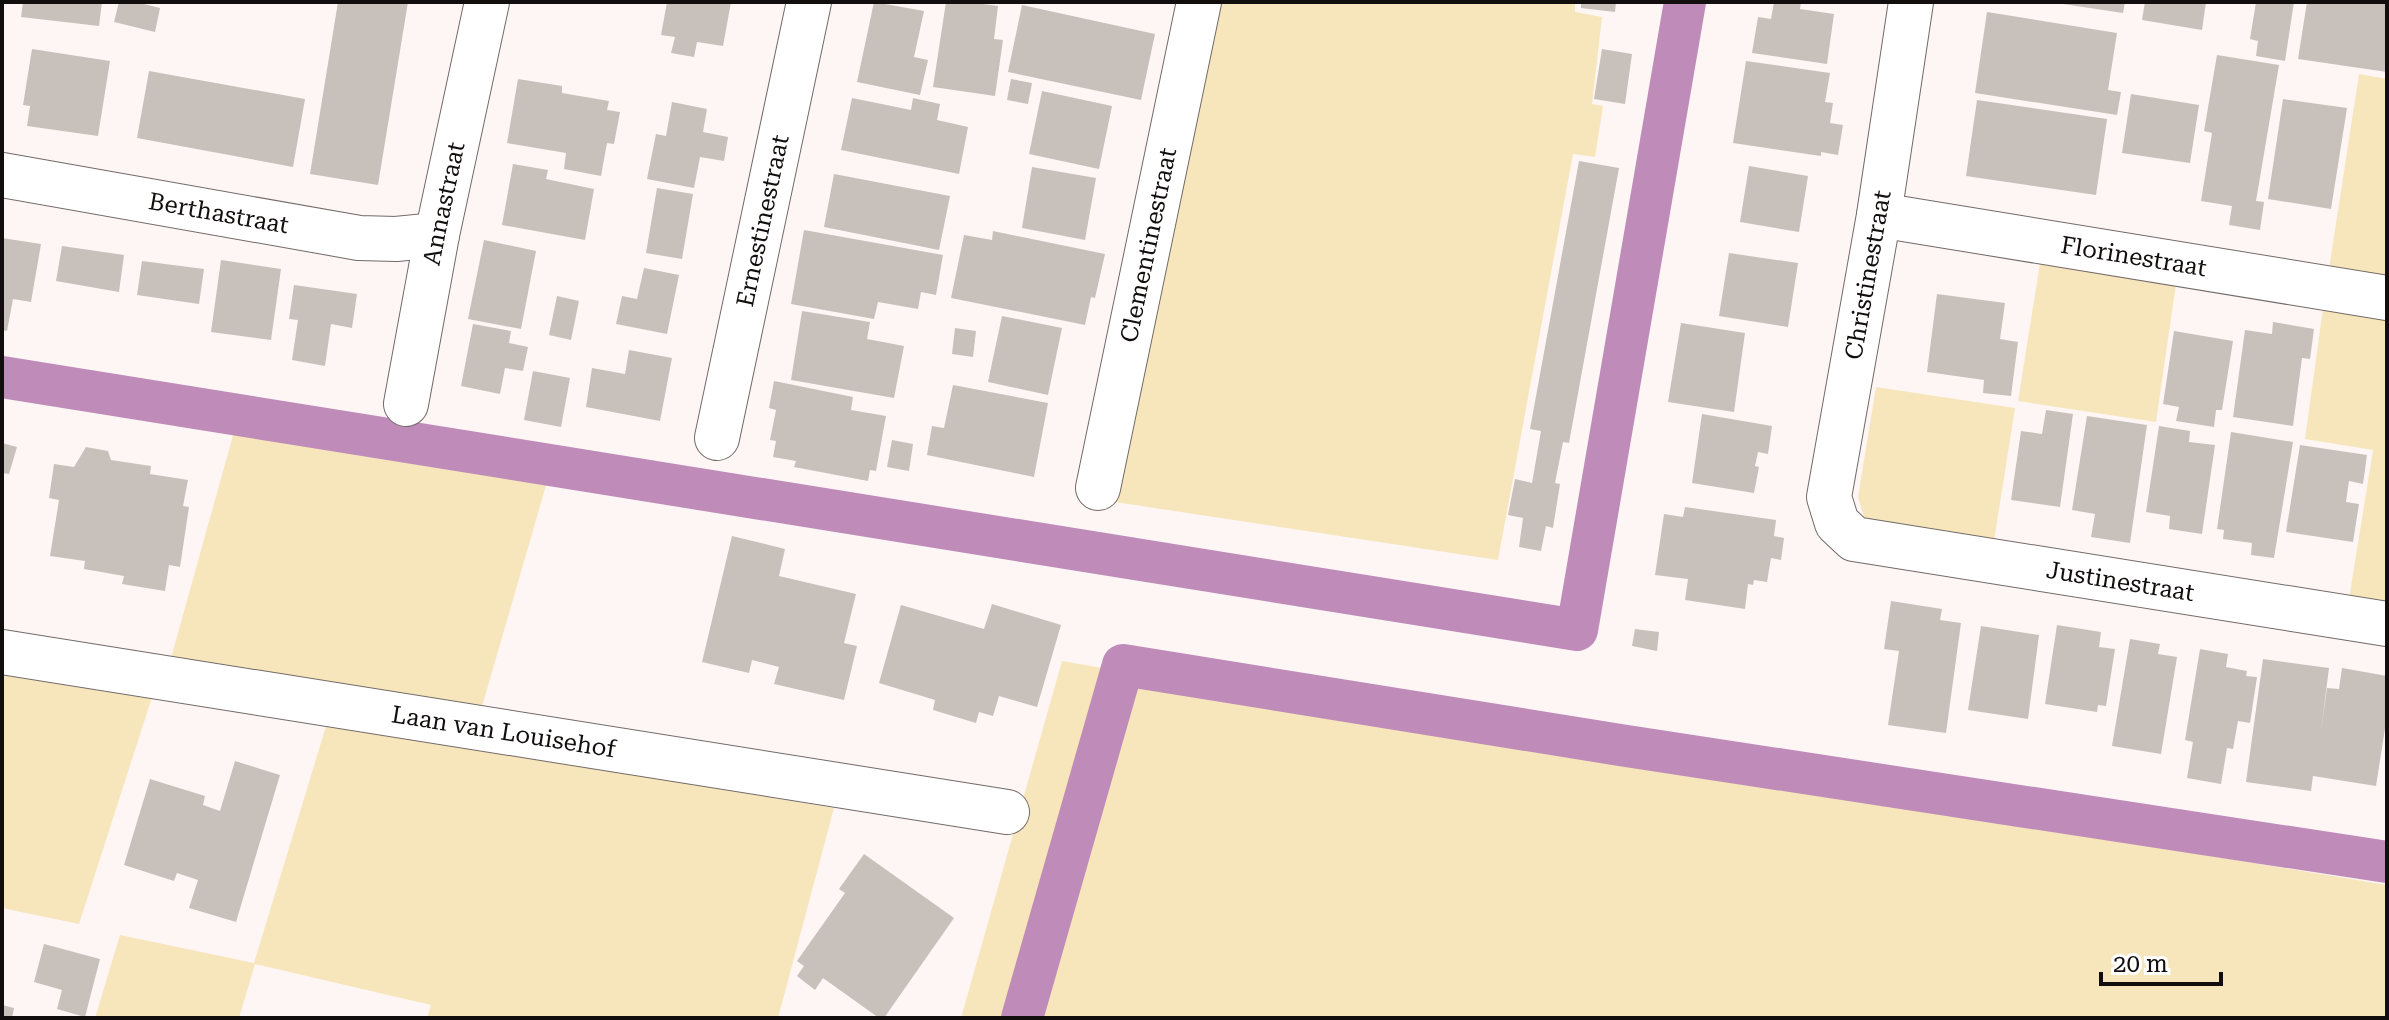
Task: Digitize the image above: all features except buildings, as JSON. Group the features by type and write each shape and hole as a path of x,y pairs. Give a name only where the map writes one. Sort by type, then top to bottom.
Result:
{"street":[{"name":"Annastraat","path":"406,404 437,235 487,2"},
{"name":"Ernestinestraat","path":"717,438 809,2"},
{"name":"Clementinestraat","path":"1098,488 1199,2"},
{"name":"Christinestraat","path":"1854,539 1837,523 1829,497 1879,215 1911,2"},
{"name":"Berthastraat","path":"2,175 359,238 396,239 437,235"},
{"name":"Florinestraat","path":"1879,215 2387,298"},
{"name":"Justinestraat","path":"1854,539 2387,624"},
{"name":"Laan van Louisehof","path":"2,652 1007,812"}],"shaded area":[{"path":"1221,2 1575,2 1575,12 1602,17 1592,104 1603,106 1595,157 1573,154 1498,560 1115,502"},
{"path":"2359,74 2387,79 2387,278 2329,269"},
{"path":"2041,257 2177,277 2156,422 2018,401"},
{"path":"2324,301 2387,311 2387,606 2349,599 2373,450 2305,439"},
{"path":"1876,387 2015,408 1994,541 1865,520 1858,497"},
{"path":"237,421 549,475 481,710 171,658"},
{"path":"1062,661 1756,784 2387,885 2387,1018 961,1018"},
{"path":"2,672 153,694 79,924 2,908"},
{"path":"327,723 834,808 778,1018 427,1018 431,1005 255,964 239,1018 95,1018 120,935 254,963"}],"waterway":[{"path":"2,377 1577,630 1685,2"},
{"path":"1022,1018 1123,665 1620,745 2387,862"}]}
